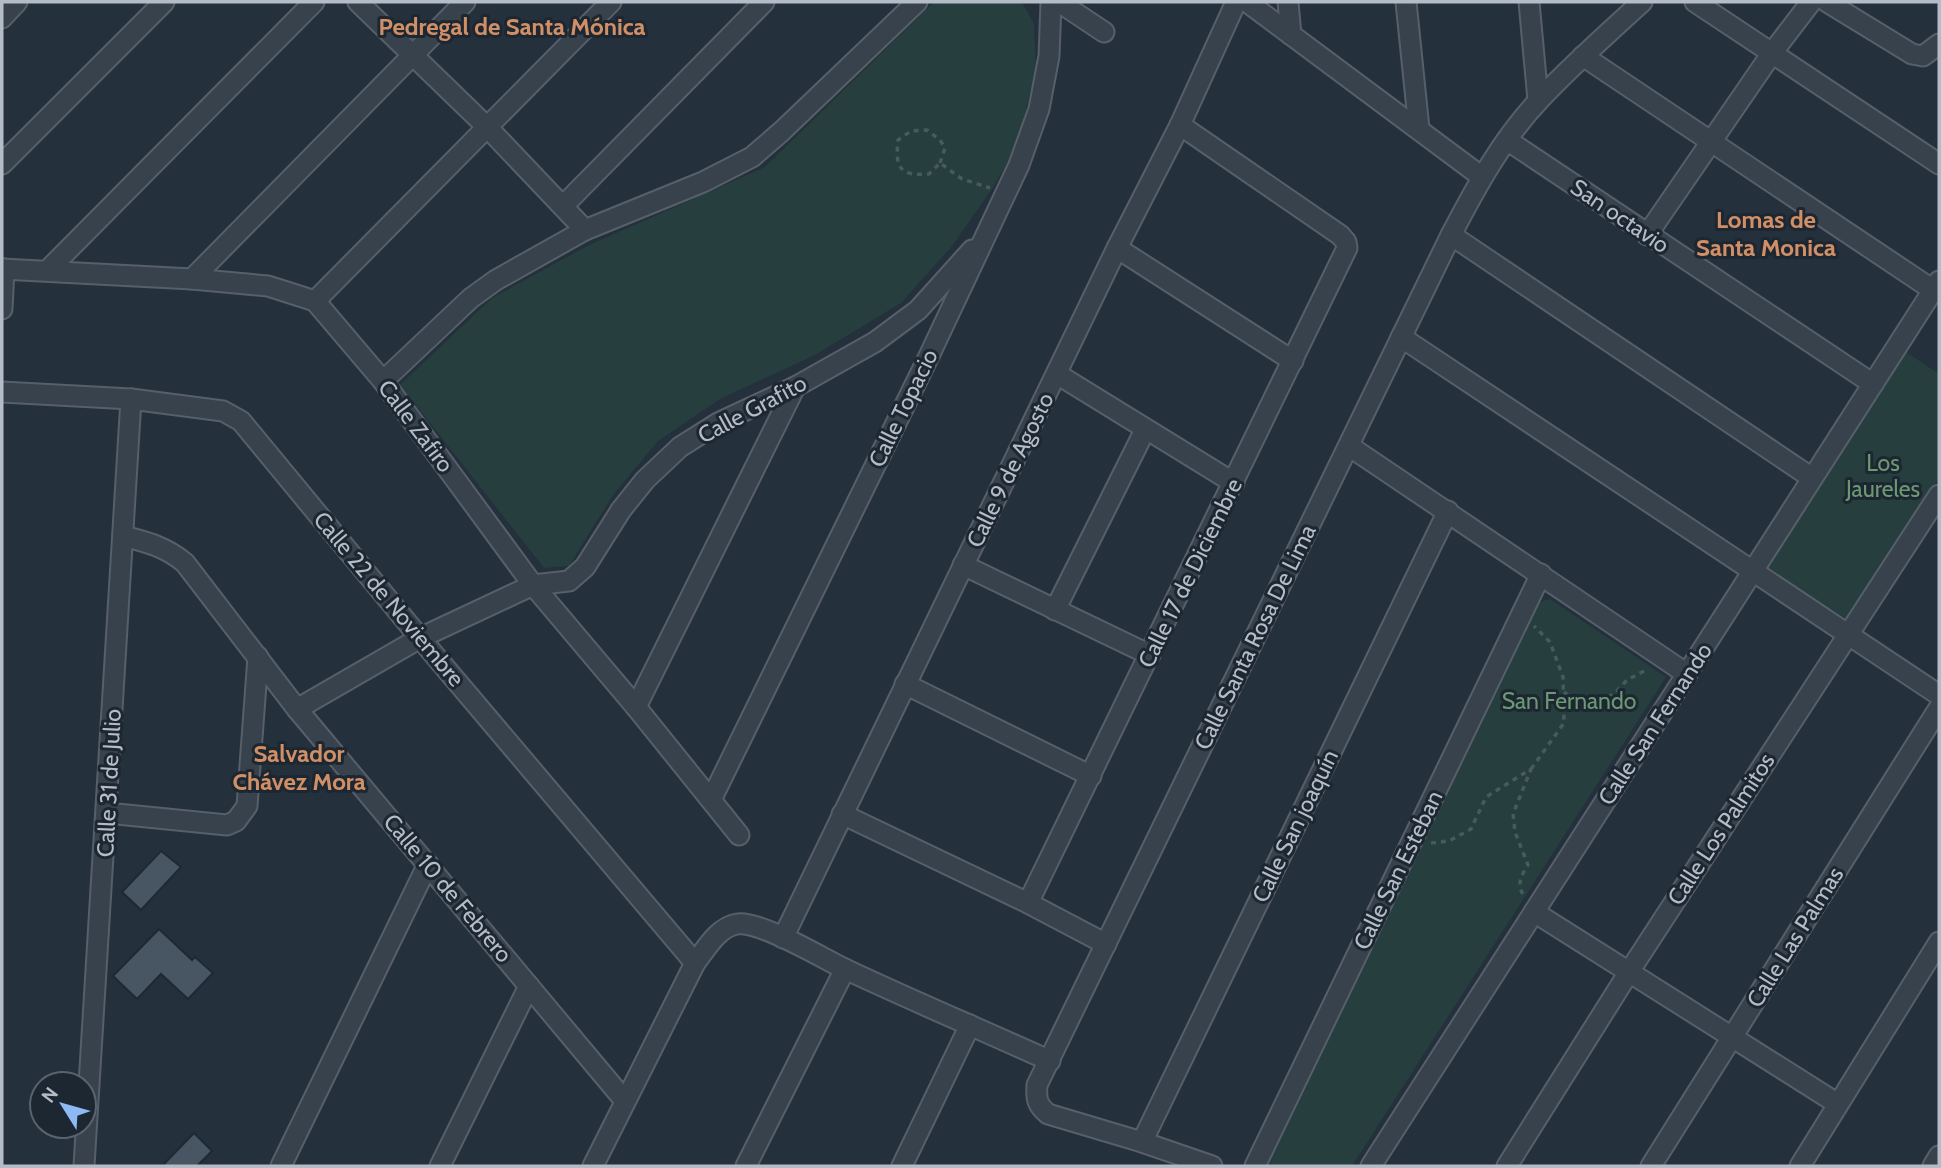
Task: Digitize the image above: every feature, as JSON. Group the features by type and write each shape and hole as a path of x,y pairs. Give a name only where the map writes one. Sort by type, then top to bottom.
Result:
{"street":[{"path":"2,18 17,2"},
{"path":"2,164 164,2"},
{"path":"48,270 314,2"},
{"path":"358,2 488,128 585,230"},
{"path":"192,279 465,2"},
{"path":"2,309 3,269 192,279 268,286 315,301 611,2"},
{"path":"564,206 764,2"},
{"path":"383,381 471,298 496,280 585,230 702,182 752,156 782,131 917,2"},
{"name":"Calle Topacio","path":"711,800 929,356 1019,165 1039,109 1049,56 1051,2"},
{"path":"1059,2 1104,32"},
{"name":"Calle 9 de Agosto","path":"783,938 1117,248 1180,125 1236,2"},
{"path":"1247,2 1482,177"},
{"path":"1288,2 1292,35"},
{"path":"1406,2 1419,129"},
{"path":"1529,2 1538,100"},
{"name":"Calle Santa Rosa De Lima","path":"1143,1142 1048,1114 1040,1108 1036,1099 1037,1085 1401,337 1482,177 1538,100 1642,2"},
{"path":"1695,2 1939,164"},
{"path":"1647,235 1772,53 1811,2"},
{"path":"1826,2 1912,54 1923,56 1939,44"},
{"path":"1583,56 1711,142 1936,286"},
{"name":"Calle 17 de Diciembre","path":"1028,903 1344,256 1346,242 1340,235 1180,125"},
{"name":"San octavio","path":"1507,140 1873,384"},
{"path":"1451,235 1812,478"},
{"name":"Calle Grafito","path":"297,709 420,638 533,586 559,584 576,576 645,480 680,447 718,423 795,387 875,342 918,310 985,236"},
{"path":"1117,248 1293,361"},
{"name":"Calle San Fernando","path":"1371,1166 1936,286"},
{"name":"Calle Zafiro","path":"315,301 383,381 533,586 636,707 739,835"},
{"path":"1401,337 1939,695"},
{"path":"1057,374 1234,483"},
{"path":"636,707 795,387"},
{"name":"Calle 22 de Noviembre","path":"2,392 131,399 223,411 241,421 420,638 695,963"},
{"name":"Calle 31 de Julio","path":"84,1166 131,399"},
{"path":"1055,610 1145,430"},
{"path":"1349,446 1687,674"},
{"name":"Calle Los Palmitos","path":"1507,1166 1629,972 1939,495"},
{"name":"Calle San joaquín","path":"1143,1142 1448,511"},
{"name":"Calle 10 de Febrero","path":"123,536 159,546 185,563 297,709 625,1101"},
{"path":"963,565 1150,655"},
{"name":"Calle San Esteban","path":"1255,1166 1541,574"},
{"path":"107,813 226,825 236,821 247,806 258,657"},
{"path":"905,684 1091,776"},
{"name":"Calle Las Palmas","path":"1651,1166 1939,708"},
{"path":"842,814 1028,903 1106,944"},
{"path":"281,1166 428,864"},
{"path":"1534,912 1838,1104"},
{"path":"593,1166 695,963 715,937 728,926 739,923 750,924 783,938 845,969 1050,1061"},
{"path":"1800,1166 1939,942"},
{"path":"746,1166 845,969"},
{"path":"440,1166 529,986"},
{"path":"902,1166 970,1025"},
{"path":"1143,1142 1212,1166"},
{"path":"1933,1166 1939,1156"}],"path":[{"path":"927,130 946,148 940,163 929,174 911,175 900,167 897,157 898,140 911,131 927,130"},
{"path":"940,163 962,179 1006,193"},
{"path":"1522,614 1550,642 1563,677 1564,692 1564,723 1531,769 1513,814 1515,832 1528,865 1520,877 1520,889 1534,912"},
{"path":"1564,692 1582,705 1601,702 1618,691 1627,680 1666,659"},
{"path":"1411,844 1449,841 1471,829 1486,797 1531,769"}],"green space":[{"path":"934,2 1022,2 1034,24 1036,69 1017,146 992,189 952,246 901,303 815,355 720,399 658,441 613,495 569,566 544,568 400,385 492,298 587,246 765,167"},
{"name":"Los Jaureles","path":"1906,352 1939,374 1939,478 1847,619 1765,567"},
{"name":"San Fernando","path":"1550,599 1666,677 1352,1166 1268,1166 1540,602"}],"building":[{"path":"161,851 181,867 141,910 122,892"},
{"path":"159,929 192,960 195,957 213,973 188,999 161,974 137,999 113,976"},
{"path":"194,1133 212,1151 197,1166 162,1166"}],"district":[{"name":"Pedregal de Santa Mónica","path":"512,26"},
{"name":"Lomas de Santa Monica","path":"1766,233"},
{"name":"Salvador Chávez Mora","path":"299,767"}]}
